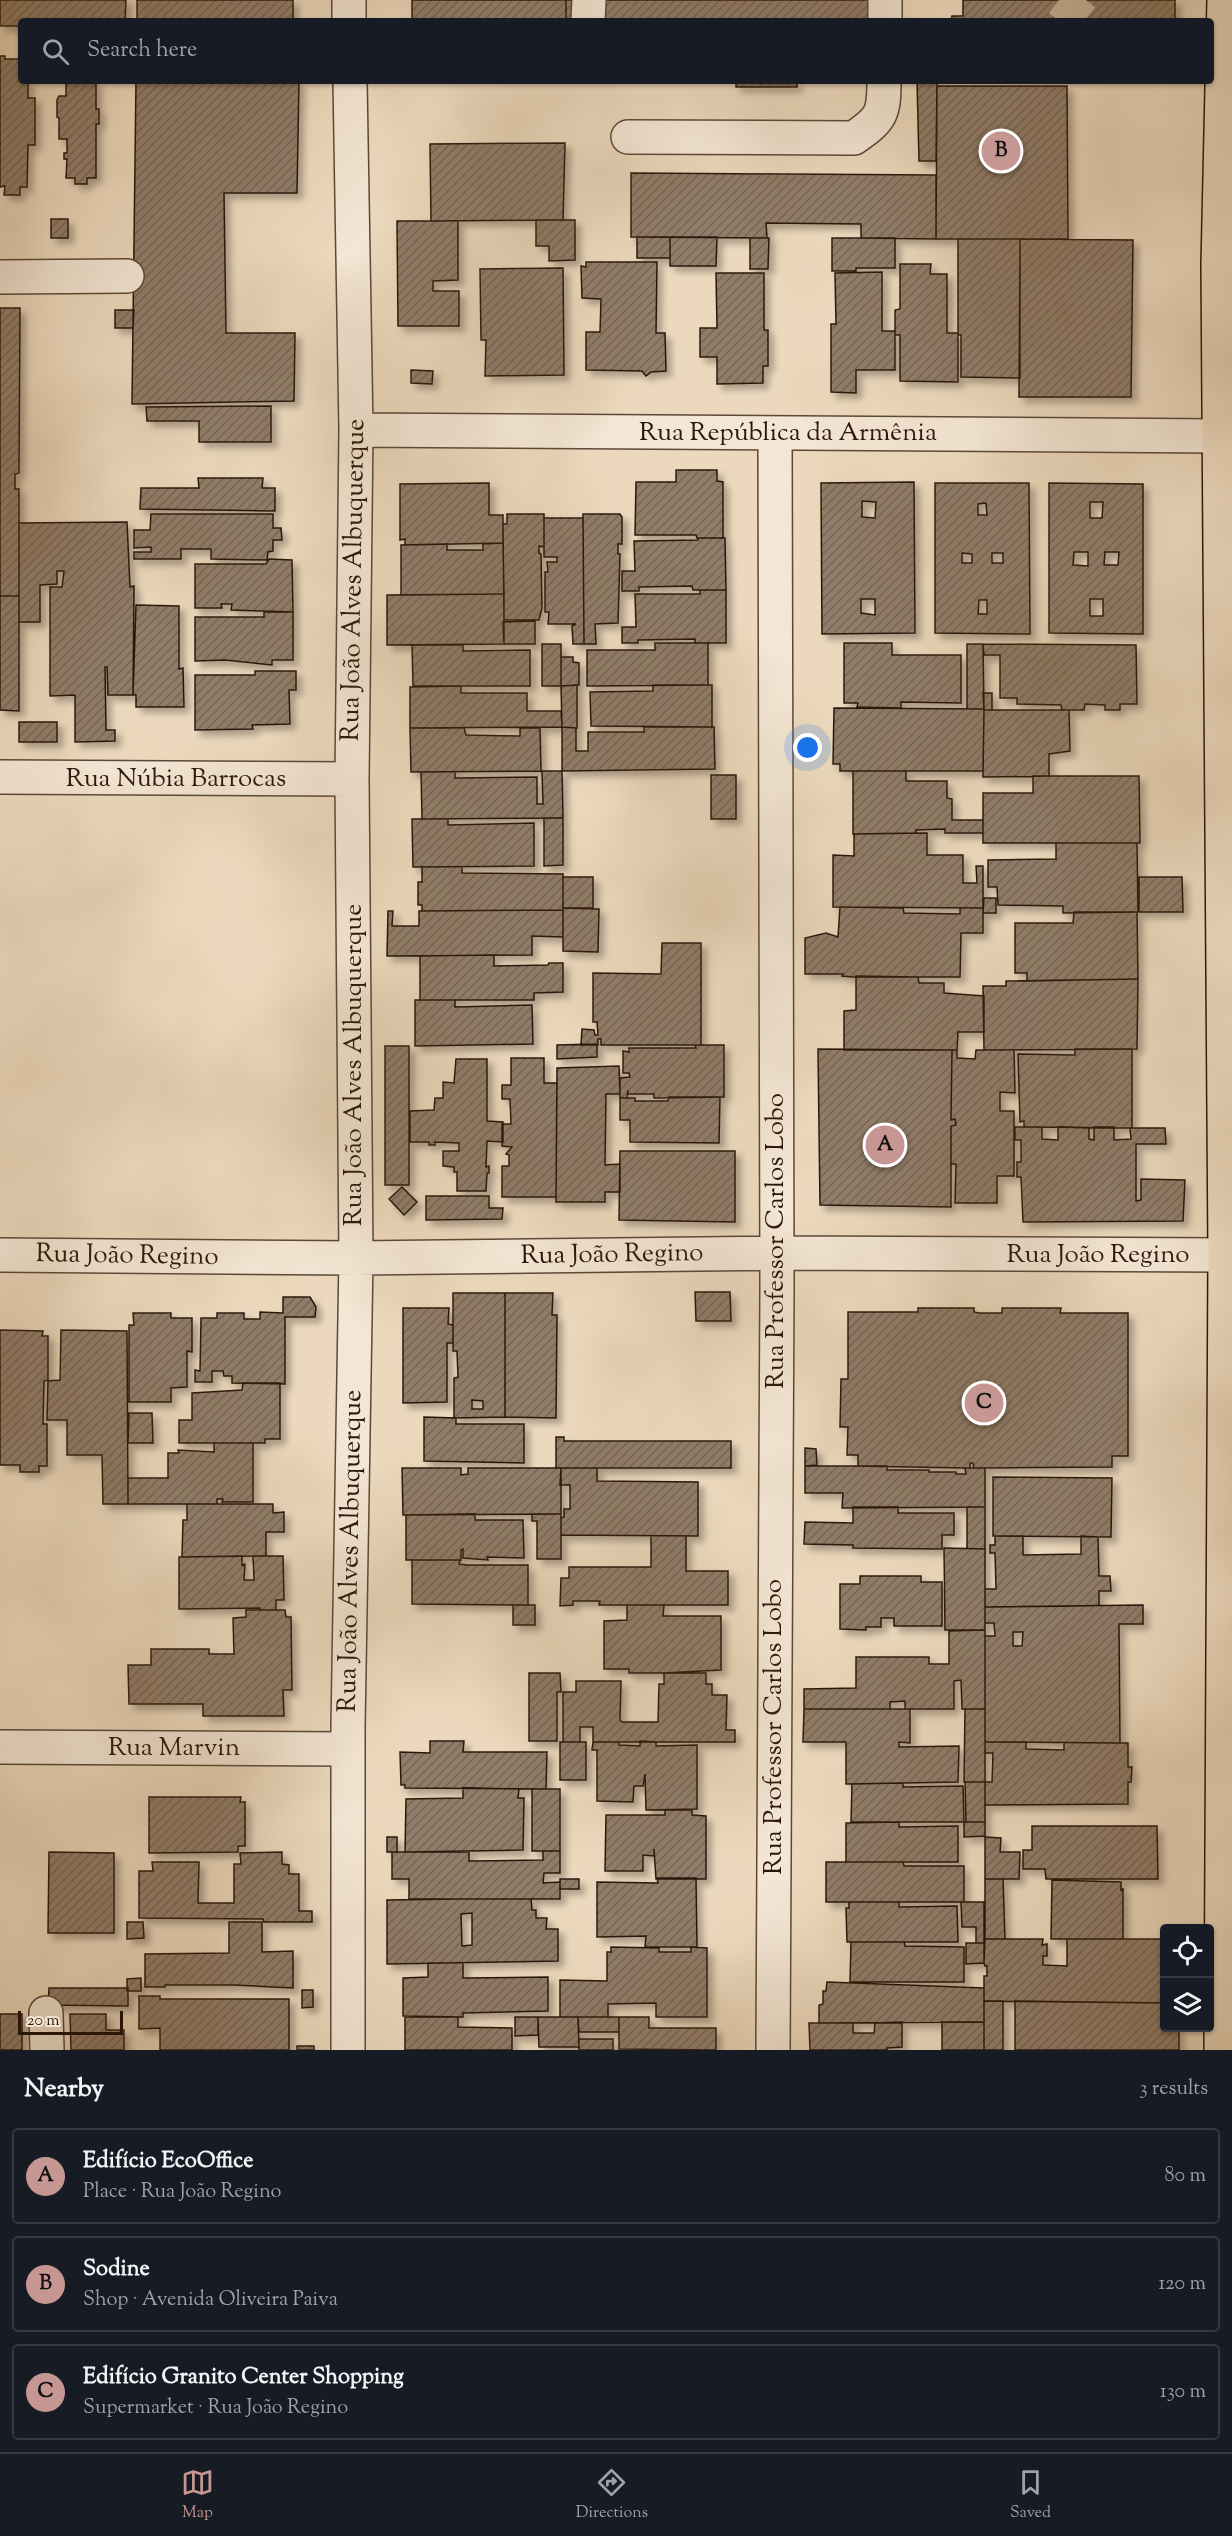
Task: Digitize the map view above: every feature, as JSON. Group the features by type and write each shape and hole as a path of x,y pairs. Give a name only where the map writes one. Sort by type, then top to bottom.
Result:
{"main road":[{"path":"1221,2050 1225,1255 1217,33 1224,0"}],"street":[{"path":"349,0 349,18"},
{"path":"885,0 885,18"},
{"name":"Rua João Alves Albuquerque","path":"348,2050 347,1749 356,1258 352,779 356,430 350,84"},
{"path":"628,137 854,138 877,123 884,102 884,84"},
{"path":"0,277 127,276"},
{"name":"Rua República da Armênia","path":"356,430 1219,436"},
{"name":"Rua Professor Carlos Lobo","path":"773,2050 777,1253 775,433"},
{"name":"Rua Núbia Barrocas","path":"0,777 352,779"},
{"name":"Rua João Regino","path":"0,1255 356,1258 777,1253 1225,1255"},
{"name":"Rua Marvin","path":"0,1747 347,1749"},
{"path":"46,2013 47,2050"}],"building":[{"path":"0,0 126,0 125,18 18,18 18,26 0,26"},
{"path":"137,0 293,0 293,18 137,18"},
{"path":"412,0 566,0 566,18 412,18"},
{"path":"566,0 868,0 868,18 566,18"},
{"path":"963,0 1175,0 1175,18 952,18 952,16 963,16"},
{"path":"0,56 5,56 5,59 18,59 18,84 28,84 28,98 35,98 35,145 28,145 27,187 20,187 20,195 4,195 5,186 0,187"},
{"path":"66,84 96,84 96,109 99,109 99,124 96,124 96,178 87,178 87,184 75,184 75,178 66,178 67,159 64,159 64,153 67,153 67,139 59,139 57,100 59,96 66,96"},
{"path":"136,84 299,84 297,193 224,193 226,333 295,333 294,401 132,404"},
{"path":"736,84 797,84 797,87 736,87"},
{"path":"917,84 937,84 936,161 919,161"},
{"path":"937,86 1067,86 1068,239 936,239"},
{"path":"565,143 563,220 431,221 430,144"},
{"path":"631,173 936,175 936,239 861,238 861,224 766,223 767,238 631,237"},
{"path":"51,219 68,219 68,238 51,238"},
{"path":"536,220 575,220 575,260 549,261 549,246 536,246"},
{"path":"397,221 458,221 458,280 433,281 433,291 459,291 459,326 398,326"},
{"path":"637,237 670,237 670,258 637,258"},
{"path":"670,237 717,237 716,266 670,266"},
{"path":"750,238 769,238 768,269 750,269"},
{"path":"832,238 895,238 895,268 856,268 856,271 832,271"},
{"path":"958,239 1020,239 1020,378 961,377 961,335 958,335"},
{"path":"1020,239 1133,240 1131,397 1019,397"},
{"path":"586,262 657,262 656,333 665,333 666,371 651,372 646,376 642,371 586,370 586,332 600,332 601,299 582,298 581,266 586,267"},
{"path":"900,264 931,264 930,274 947,274 947,333 958,333 958,382 900,381 900,335 895,335 895,310 900,309"},
{"path":"563,268 564,375 485,376 486,340 481,340 480,269"},
{"path":"882,272 882,331 895,331 895,370 856,370 856,393 831,392 831,324 836,324 835,273"},
{"path":"716,273 764,273 764,330 768,330 768,366 763,366 763,383 717,384 717,357 700,357 700,328 717,328"},
{"path":"0,308 20,308 19,473 15,474 15,489 19,489 19,596 0,596"},
{"path":"115,310 134,310 133,328 115,328"},
{"path":"411,370 433,371 432,384 411,383"},
{"path":"271,406 271,442 199,442 199,421 147,421 146,407"},
{"path":"676,470 717,470 717,481 723,482 723,538 697,538 696,535 635,535 636,482 676,482"},
{"path":"198,478 263,478 262,488 275,488 275,511 140,509 141,488 199,488"},
{"path":"914,482 915,633 822,634 821,483","holes":["862,501 876,502 875,518 862,517","861,599 875,599 875,615 861,613"]},
{"path":"489,483 489,515 503,515 503,543 405,545 405,539 400,540 400,484"},
{"path":"935,483 1029,483 1030,634 935,633","holes":["986,503 987,515 978,515 978,504","962,553 972,554 972,563 962,563","992,553 1003,553 1003,563 992,563","979,600 987,600 987,614 978,614"]},
{"path":"1049,483 1143,484 1143,634 1049,633","holes":["1090,502 1103,502 1102,518 1090,518","1074,552 1088,552 1088,566 1073,565","1105,552 1119,552 1118,565 1104,565","1090,599 1103,599 1103,616 1090,616"]},
{"path":"151,514 273,514 273,528 281,528 282,540 273,540 273,551 268,552 267,560 211,559 211,549 181,549 181,559 134,559 134,552 151,552 151,547 134,548 134,530 150,530"},
{"path":"507,514 544,514 544,547 539,546 542,608 539,620 504,620 503,524 507,524"},
{"path":"583,514 620,514 622,517 622,544 618,544 618,554 620,554 618,623 595,624 596,644 584,644"},
{"path":"544,518 583,518 584,644 573,644 572,626 576,624 548,624 549,612 545,612 545,572 548,572 547,562 557,562 557,557 544,557"},
{"path":"127,522 130,587 134,586 133,695 108,695 107,667 105,667 106,730 115,730 115,741 75,742 75,695 50,696 50,587 62,587 64,571 57,571 57,584 40,585 40,622 19,622 19,523"},
{"path":"698,538 725,538 726,590 693,590 692,586 639,587 639,591 622,591 622,571 635,571 634,541 698,540"},
{"path":"503,543 504,594 401,595 401,545 447,544 447,550 483,550 483,544"},
{"path":"269,559 292,560 293,612 231,610 232,604 221,604 222,608 195,608 195,564 266,564"},
{"path":"700,590 726,590 726,643 695,643 695,639 638,640 638,643 622,643 622,627 636,627 635,594 700,594"},
{"path":"504,594 504,644 387,645 387,595"},
{"path":"0,596 19,596 19,711 0,710"},
{"path":"136,605 179,606 179,669 183,668 184,707 136,707 136,695 133,695"},
{"path":"264,612 293,612 293,660 272,660 272,665 225,660 195,661 195,617 264,617"},
{"path":"535,621 535,644 504,644 503,622"},
{"path":"655,643 708,643 708,685 587,686 587,650 655,650"},
{"path":"844,643 892,643 892,655 961,655 961,703 901,702 901,708 857,707 858,703 844,703"},
{"path":"542,644 561,644 561,686 542,686"},
{"path":"967,644 983,644 984,709 967,709"},
{"path":"983,644 1136,645 1137,704 1120,704 1120,710 1105,710 1105,705 1085,704 1084,710 1062,710 1061,705 1017,704 1017,698 1000,698 1000,655 984,655"},
{"path":"412,645 463,645 463,651 530,650 530,686 413,686"},
{"path":"561,657 573,657 573,662 579,663 579,685 561,686"},
{"path":"255,671 296,671 296,690 289,690 290,724 252,725 253,729 195,730 195,675 255,675"},
{"path":"577,685 577,728 562,727 561,686"},
{"path":"653,685 712,685 712,727 591,726 590,692 653,691"},
{"path":"461,686 461,693 527,693 527,711 561,711 562,727 410,728 410,687"},
{"path":"983,693 992,693 992,710 984,710"},
{"path":"834,708 984,709 983,771 840,771 840,764 833,764"},
{"path":"984,710 1069,710 1070,751 1049,754 1049,776 983,777"},
{"path":"19,722 57,722 57,742 19,742"},
{"path":"562,727 576,728 576,751 588,751 588,732 644,732 644,727 714,727 715,769 562,771"},
{"path":"410,728 464,728 466,735 520,736 520,728 540,728 541,771 411,772"},
{"path":"542,771 562,771 563,818 422,819 421,772 455,772 455,778 537,777 537,804 543,804"},
{"path":"853,771 906,771 906,781 947,781 947,798 952,799 952,820 983,820 983,833 945,833 945,829 916,830 916,833 853,834"},
{"path":"711,775 736,775 736,819 711,819"},
{"path":"1033,776 1139,776 1140,843 983,843 983,793 1033,793"},
{"path":"544,818 563,818 563,865 544,866"},
{"path":"412,819 448,819 448,825 534,823 534,866 413,867"},
{"path":"927,833 927,855 963,855 963,883 977,883 976,866 983,866 983,908 833,907 833,855 854,856 854,834"},
{"path":"1056,843 1137,843 1138,912 1063,913 1063,906 998,905 997,887 988,887 988,860 1056,859"},
{"path":"422,867 462,867 462,873 563,874 563,910 422,911 422,905 418,905 418,882 422,882"},
{"path":"563,877 593,877 593,908 563,908"},
{"path":"1139,877 1182,877 1183,912 1139,912"},
{"path":"984,898 996,898 996,913 983,913"},
{"path":"840,907 903,908 904,913 960,914 960,908 983,908 983,933 961,933 960,977 853,977 842,976 843,974 805,974 805,938 826,933 838,937"},
{"path":"563,908 599,909 598,952 563,951"},
{"path":"563,910 563,937 532,936 532,955 387,956 388,911 393,911 392,926 419,926 419,911"},
{"path":"1074,912 1137,912 1138,979 1027,981 1027,973 1015,973 1015,923 1073,923"},
{"path":"662,943 701,943 701,1045 601,1045 601,1039 598,1039 598,1045 581,1045 582,1029 594,1030 595,1035 598,1035 597,1022 593,1022 593,973 661,974"},
{"path":"494,955 494,966 563,963 563,992 534,993 534,1000 420,1000 420,956"},
{"path":"856,976 918,977 919,983 944,983 944,993 984,996 984,1032 958,1032 957,1050 844,1050 844,1011 856,1010"},
{"path":"1138,979 1137,1049 984,1050 983,986 1006,986 1006,981"},
{"path":"415,1000 455,1000 455,1007 532,1005 533,1044 415,1046"},
{"path":"597,1044 597,1057 557,1059 557,1045"},
{"path":"695,1045 724,1045 724,1097 654,1098 654,1094 628,1094 628,1090 627,1098 620,1098 620,1078 630,1077 629,1073 623,1073 623,1051 629,1052 629,1048 696,1048"},
{"path":"385,1046 409,1046 409,1185 385,1185"},
{"path":"818,1049 952,1050 951,1120 955,1119 956,1125 951,1126 951,1207 820,1205"},
{"path":"1075,1049 1132,1049 1132,1128 1024,1127 1024,1121 1020,1122 1018,1054 1075,1055"},
{"path":"952,1050 957,1050 957,1058 975,1059 976,1050 1014,1050 1015,1093 1000,1092 1000,1111 1014,1111 1014,1176 997,1176 997,1203 955,1203 956,1164 951,1164 951,1126 956,1125 955,1119 951,1120"},
{"path":"511,1058 544,1058 544,1083 557,1083 556,1197 502,1197 502,1166 509,1166 509,1155 506,1154 512,1147 502,1146 502,1124 511,1124 510,1099 502,1099 502,1085 511,1085"},
{"path":"456,1059 487,1059 487,1121 503,1122 503,1142 487,1141 486,1167 489,1166 489,1173 487,1173 486,1191 457,1191 457,1172 454,1172 454,1167 443,1166 443,1151 459,1151 459,1143 435,1142 435,1145 429,1145 429,1142 410,1142 410,1111 434,1110 435,1098 443,1098 443,1082 454,1083"},
{"path":"619,1066 620,1094 606,1094 605,1165 620,1164 620,1192 605,1192 605,1202 556,1202 557,1068"},
{"path":"669,1097 720,1097 719,1143 630,1142 630,1120 620,1120 620,1098 635,1098 635,1101 668,1101"},
{"path":"1015,1127 1042,1127 1042,1139 1058,1140 1058,1127 1089,1128 1089,1139 1094,1140 1094,1127 1114,1127 1114,1140 1131,1139 1130,1128 1165,1128 1166,1144 1136,1144 1136,1201 1141,1200 1141,1179 1185,1180 1183,1221 1023,1222 1021,1177 1017,1177 1017,1162 1021,1162 1021,1140 1015,1140"},
{"path":"620,1151 735,1151 735,1222 619,1220"},
{"path":"402,1187 417,1202 404,1215 389,1199"},
{"path":"426,1196 489,1196 489,1208 503,1208 502,1219 426,1220"},
{"path":"695,1292 730,1292 731,1321 696,1321"},
{"path":"453,1293 505,1293 505,1417 454,1418 454,1378 458,1377 457,1351 453,1351","holes":["472,1400 483,1401 483,1409 472,1409"]},
{"path":"505,1293 553,1293 552,1315 557,1315 556,1418 505,1417"},
{"path":"283,1297 310,1297 316,1307 315,1317 285,1317 285,1384 232,1383 232,1376 224,1376 223,1371 212,1371 212,1382 195,1382 195,1370 200,1371 201,1318 217,1318 217,1313 244,1313 244,1319 260,1319 260,1312 283,1313"},
{"path":"403,1308 449,1308 448,1324 453,1325 453,1343 447,1343 447,1402 403,1403"},
{"path":"918,1308 974,1308 974,1312 979,1313 1002,1313 1002,1308 1061,1308 1060,1313 1128,1313 1128,1456 1112,1456 1112,1467 974,1468 973,1463 970,1463 970,1468 858,1466 858,1455 847,1455 848,1427 840,1427 841,1379 848,1379 848,1312 918,1312"},
{"path":"133,1313 171,1313 171,1318 192,1318 192,1352 187,1351 187,1387 171,1388 171,1402 129,1402 129,1325 134,1325"},
{"path":"0,1330 43,1331 42,1336 48,1336 48,1380 44,1381 43,1424 47,1424 47,1466 39,1466 39,1472 20,1472 20,1465 0,1465"},
{"path":"61,1330 127,1331 128,1504 103,1504 102,1455 67,1455 67,1420 47,1420 48,1381 60,1380"},
{"path":"243,1383 280,1383 280,1439 265,1439 265,1443 179,1443 179,1420 192,1420 192,1393 242,1390"},
{"path":"129,1413 152,1413 153,1443 128,1443"},
{"path":"424,1417 456,1418 456,1424 524,1424 524,1463 424,1461"},
{"path":"556,1437 564,1437 564,1441 731,1441 731,1468 556,1468"},
{"path":"214,1443 253,1443 253,1502 222,1502 223,1499 217,1499 217,1504 128,1504 128,1478 168,1478 168,1453 179,1453 178,1450 214,1452"},
{"path":"805,1448 816,1449 817,1465 805,1466"},
{"path":"805,1466 887,1466 887,1470 929,1470 929,1472 956,1472 956,1474 966,1474 965,1468 985,1468 985,1507 842,1508 843,1493 805,1493"},
{"path":"402,1468 461,1468 461,1475 468,1474 468,1468 561,1468 561,1514 403,1515"},
{"path":"561,1468 597,1468 597,1481 698,1482 698,1536 561,1535 561,1518 564,1517 564,1509 570,1509 570,1485 560,1485"},
{"path":"993,1477 1112,1478 1111,1537 993,1536"},
{"path":"187,1504 273,1504 273,1513 284,1512 284,1532 266,1532 266,1556 182,1557 183,1520 187,1520"},
{"path":"853,1507 898,1507 898,1513 954,1513 954,1535 942,1535 942,1549 853,1548 853,1545 804,1544 805,1522 853,1523"},
{"path":"967,1507 985,1507 985,1549 967,1549"},
{"path":"475,1514 475,1520 523,1520 524,1558 487,1557 488,1560 463,1558 463,1549 461,1560 406,1560 406,1515"},
{"path":"532,1514 561,1514 561,1559 537,1559 537,1521 532,1521"},
{"path":"651,1536 686,1536 686,1571 728,1571 728,1605 599,1605 600,1601 573,1601 573,1605 560,1606 561,1578 569,1578 569,1567 651,1567"},
{"path":"995,1536 1023,1536 1023,1555 1081,1554 1081,1536 1098,1537 1099,1576 1110,1576 1111,1591 1099,1591 1099,1606 985,1607 985,1589 996,1589 995,1553 990,1553 990,1545 995,1545"},
{"path":"944,1548 985,1549 985,1630 945,1630"},
{"path":"242,1556 242,1565 245,1564 244,1580 254,1580 253,1556 283,1556 284,1600 276,1600 276,1610 260,1610 260,1608 179,1609 179,1557"},
{"path":"412,1560 460,1560 459,1564 466,1565 528,1565 528,1605 412,1604"},
{"path":"860,1576 921,1576 921,1582 942,1582 942,1626 894,1626 894,1618 881,1618 881,1627 866,1627 866,1630 840,1629 840,1584 860,1584"},
{"path":"513,1605 535,1605 535,1625 513,1625"},
{"path":"627,1605 664,1605 663,1616 721,1616 721,1670 629,1673 629,1669 604,1669 604,1621 627,1620"},
{"path":"1143,1605 1143,1624 1119,1624 1120,1743 985,1742 985,1636 995,1636 994,1623 985,1623 985,1607","holes":["1013,1632 1023,1632 1022,1646 1013,1646"]},
{"path":"246,1610 285,1610 286,1617 291,1617 292,1690 283,1690 284,1716 203,1716 203,1704 129,1704 128,1665 151,1665 151,1649 209,1649 209,1654 234,1654 233,1618 246,1617"},
{"path":"985,1630 985,1709 962,1709 961,1680 954,1681 954,1709 905,1709 905,1701 890,1702 890,1709 804,1709 804,1689 856,1688 856,1657 929,1657 929,1664 949,1664 949,1631"},
{"path":"529,1673 560,1673 561,1692 557,1692 557,1741 529,1741"},
{"path":"664,1673 706,1673 706,1684 712,1684 712,1695 727,1695 726,1730 735,1730 735,1742 593,1742 593,1727 580,1727 580,1742 563,1742 563,1692 576,1692 576,1681 621,1681 620,1720 622,1722 658,1722 659,1684 664,1684"},
{"path":"804,1709 910,1709 910,1743 899,1742 899,1747 959,1746 958,1782 846,1784 846,1742 803,1742"},
{"path":"965,1709 985,1709 985,1782 964,1782"},
{"path":"430,1741 464,1741 463,1752 547,1752 546,1789 405,1788 405,1785 401,1785 400,1752 430,1753"},
{"path":"640,1741 656,1742 656,1746 697,1745 697,1809 646,1810 645,1774 643,1786 634,1786 633,1802 597,1801 597,1750 592,1750 593,1742 619,1742 619,1745 640,1746"},
{"path":"560,1742 586,1742 586,1780 560,1780"},
{"path":"985,1742 1026,1742 1026,1749 1064,1750 1064,1743 1128,1743 1128,1767 1132,1767 1131,1782 1128,1782 1128,1804 985,1805 985,1782 992,1782 993,1753 985,1753"},
{"path":"965,1782 985,1782 985,1822 966,1822"},
{"path":"903,1783 903,1787 963,1786 964,1822 851,1822 852,1784"},
{"path":"463,1788 519,1789 518,1798 524,1798 523,1850 405,1852 406,1799 463,1798"},
{"path":"532,1789 560,1789 560,1851 532,1851"},
{"path":"149,1797 241,1797 240,1802 245,1802 245,1846 238,1846 238,1852 149,1853"},
{"path":"665,1810 692,1810 692,1815 706,1816 706,1879 656,1879 654,1849 654,1856 643,1855 643,1871 605,1871 606,1815 665,1815"},
{"path":"899,1822 899,1827 958,1826 958,1862 846,1862 846,1823"},
{"path":"964,1822 985,1822 985,1836 964,1837"},
{"path":"1032,1826 1157,1826 1158,1879 1046,1879 1045,1869 1023,1869 1023,1850 1032,1850"},
{"path":"387,1837 397,1837 397,1852 387,1852"},
{"path":"985,1837 1001,1838 1000,1852 1020,1852 1019,1879 985,1879"},
{"path":"543,1851 560,1851 560,1873 544,1873 543,1883 560,1882 560,1899 409,1899 409,1879 392,1879 392,1852 469,1852 469,1861 543,1860"},
{"path":"49,1852 114,1853 114,1933 48,1933"},
{"path":"282,1852 282,1864 289,1865 289,1874 299,1874 299,1911 312,1911 312,1922 264,1922 263,1919 139,1918 139,1871 153,1871 152,1862 199,1862 198,1903 234,1903 234,1864 241,1864 240,1853"},
{"path":"826,1862 903,1862 904,1866 964,1866 964,1902 826,1902"},
{"path":"657,1878 696,1878 697,1947 645,1947 646,1936 597,1937 597,1882 658,1883"},
{"path":"560,1879 579,1879 579,1889 560,1889"},
{"path":"985,1879 1003,1879 1005,1939 985,1939"},
{"path":"1052,1880 1121,1882 1123,1939 1051,1939"},
{"path":"531,1899 532,1910 536,1910 536,1918 547,1918 546,1929 558,1929 558,1961 387,1964 387,1900","holes":["472,1913 472,1945 462,1946 461,1914"]},
{"path":"849,1902 899,1902 899,1907 957,1906 958,1942 847,1942 846,1908 849,1908"},
{"path":"961,1902 984,1902 984,1943 976,1943 976,1927 962,1927"},
{"path":"127,1922 143,1922 144,1938 127,1939"},
{"path":"229,1922 262,1922 262,1952 293,1951 293,1988 234,1985 145,1987 145,1954 229,1953"},
{"path":"985,1939 1043,1939 1042,1945 1047,1944 1047,1956 1043,1956 1043,1965 1067,1966 1067,1939 1160,1939 1160,2003 984,2001 984,1976 987,1976 987,1966 984,1963"},
{"path":"851,1942 904,1942 905,1946 964,1947 964,1982 850,1982"},
{"path":"966,1943 984,1943 984,1963 966,1964"},
{"path":"611,1947 659,1948 659,1952 691,1952 691,1947 707,1948 707,2017 656,2017 656,2003 608,2004 608,2017 560,2017 560,1980 607,1981 607,1952 611,1952"},
{"path":"428,1963 463,1963 463,1978 548,1977 548,2011 463,2013 463,2017 403,2016 403,1978 428,1977"},
{"path":"141,1978 141,1991 127,1991 127,1979"},
{"path":"827,1982 984,1988 984,2022 819,2023 819,2005 823,2004 823,1991 826,1991"},
{"path":"49,1988 128,1988 128,2006 48,2005"},
{"path":"302,1990 313,1990 313,2007 302,2008"},
{"path":"139,1996 160,1996 160,1999 289,1999 289,2050 160,2050 160,2028 139,2029"},
{"path":"984,2001 1003,2001 1003,2050 984,2050"},
{"path":"1015,2001 1160,2003 1160,2032 1179,2032 1179,2050 1015,2050"},
{"path":"0,2014 22,2014 22,2050 0,2050"},
{"path":"70,2014 106,2014 106,2030 124,2030 124,2050 71,2050"},
{"path":"405,2017 458,2017 458,2027 512,2028 512,2050 405,2050"},
{"path":"515,2017 538,2017 538,2035 515,2036"},
{"path":"538,2017 578,2017 579,2047 539,2047"},
{"path":"578,2017 619,2017 619,2032 579,2032"},
{"path":"619,2017 649,2017 649,2028 716,2028 716,2050 619,2049"},
{"path":"902,2022 902,2047 887,2048 887,2050 810,2050 809,2023 853,2023 853,2033 874,2033 875,2023"},
{"path":"942,2022 984,2022 984,2050 942,2050"},
{"path":"579,2039 613,2039 613,2050 579,2050"},
{"path":"297,2046 314,2046 314,2050 297,2050"}],"tunnel":[{"path":"1059,0 1082,18"}],"place":[{"name":"Sodine","path":"1001,151"},
{"name":"Edifício EcoOffice","path":"885,1145"},
{"name":"Edifício Granito Center Shopping","path":"984,1403"}]}
